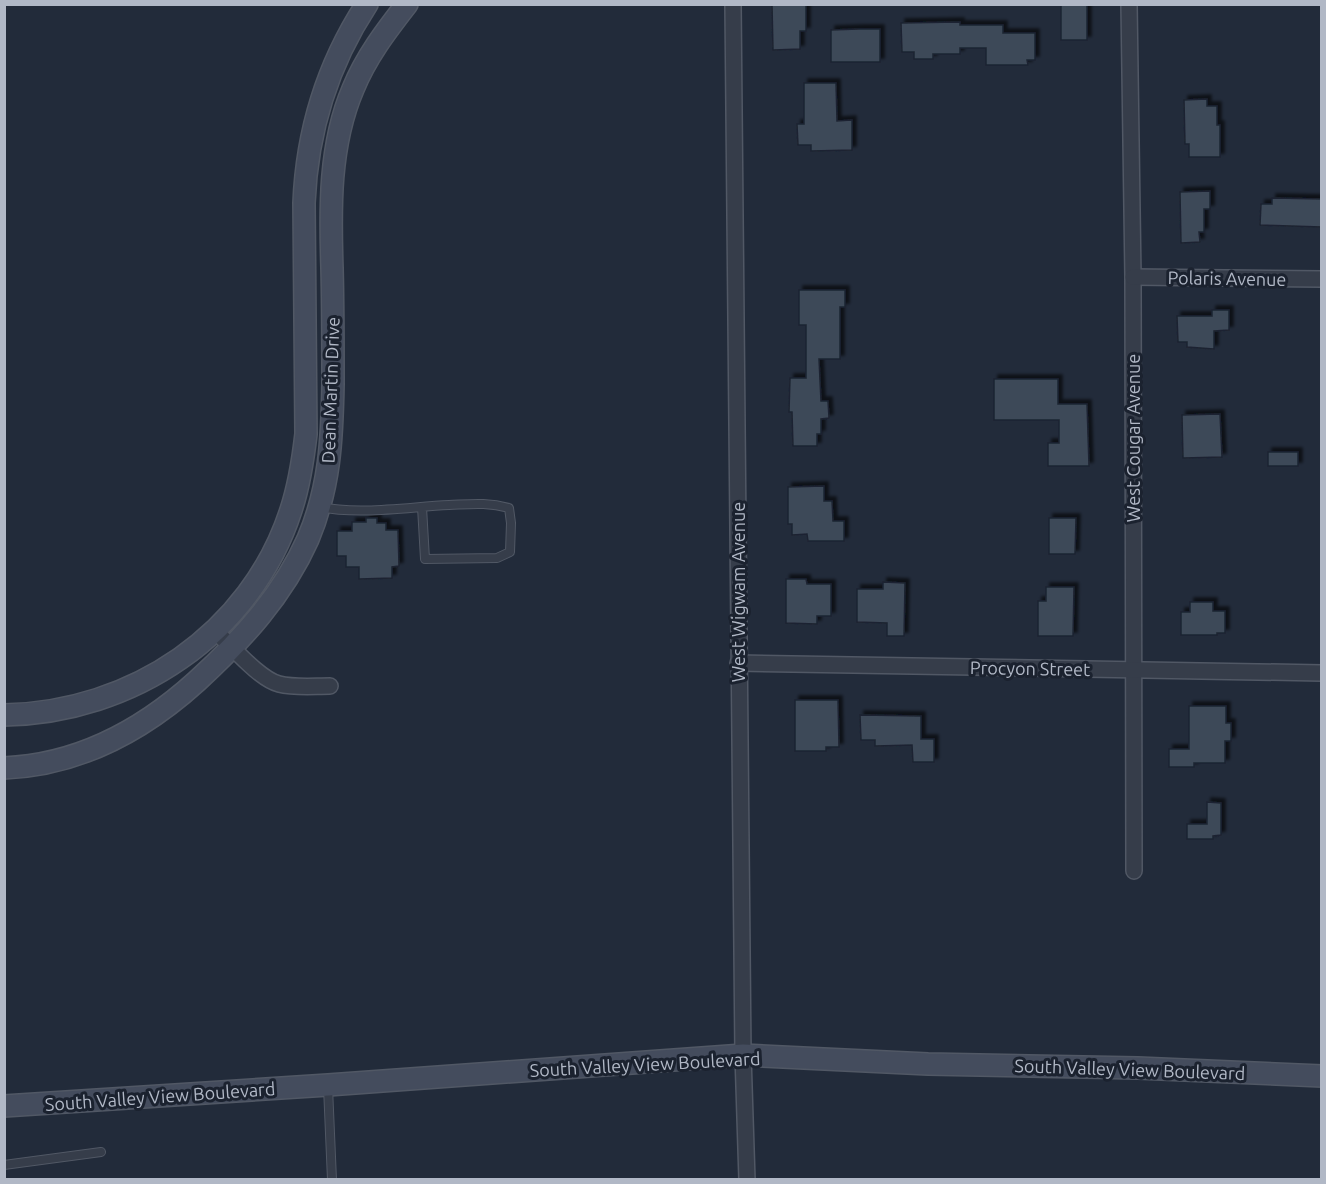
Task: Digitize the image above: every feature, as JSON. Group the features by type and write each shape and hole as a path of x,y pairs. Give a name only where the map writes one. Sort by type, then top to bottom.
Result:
{"street":[{"name":"Dean Martin Drive","path":"4,716 51,712 81,706 129,688 153,676 190,652 215,631 264,570 290,512 303,457 307,406 304,203 312,128 328,77 353,25 367,4"},
{"name":"Dean Martin Drive","path":"4,768 41,765 75,756 112,741 163,710 233,647 257,621 276,597 308,538 318,507 331,450 333,364 331,231 336,147 349,98 363,66 384,33 407,4"},
{"name":"West Wigwam Avenue","path":"733,4 738,663 743,1055 747,1179"},
{"name":"West Cougar Avenue","path":"1129,4 1134,872"},
{"name":"Polaris Avenue","path":"1132,277 1322,279"},
{"path":"306,364 333,364"},
{"path":"307,406 316,443 308,498 309,504 318,507"},
{"path":"215,631 262,676 278,684 299,687 330,686"},
{"name":"Procyon Street","path":"738,663 1322,673"},
{"path":"4,729 51,712"},
{"name":"South Valley View Boulevard","path":"4,1106 743,1055 928,1064 1138,1068 1322,1076"}],"lane":[{"path":"318,507 338,511 490,503 509,508 510,552 497,558 425,559 422,507"},
{"path":"328,1085 332,1179"},
{"path":"4,1165 101,1152"}],"building":[{"path":"772,4 806,4 806,31 800,31 800,49 773,50"},
{"path":"1061,4 1087,4 1087,40 1061,40"},
{"path":"960,22 960,25 1003,25 1003,33 1035,33 1035,60 1027,60 1028,65 986,65 986,48 960,48 960,54 933,54 933,59 914,59 914,52 902,52 901,23"},
{"path":"880,29 880,62 831,62 831,30"},
{"path":"804,83 836,83 837,121 852,120 852,150 811,151 811,145 798,145 797,124 804,124"},
{"path":"1207,99 1207,106 1217,106 1217,125 1220,125 1220,157 1189,157 1189,144 1185,144 1184,100"},
{"path":"1210,191 1210,209 1204,209 1204,232 1199,232 1200,242 1181,243 1180,192"},
{"path":"1272,198 1322,199 1322,227 1260,225 1261,204 1272,204"},
{"path":"799,290 845,290 845,307 840,307 840,359 819,359 821,401 828,401 829,418 821,419 821,434 817,434 817,446 793,446 792,412 789,412 790,378 806,378 806,325 799,325"},
{"path":"1212,310 1229,310 1229,330 1214,331 1214,349 1187,347 1187,342 1178,342 1177,316 1212,316"},
{"path":"994,379 1058,379 1058,404 1087,404 1089,466 1048,466 1048,443 1059,443 1059,420 994,420"},
{"path":"1220,414 1222,457 1183,458 1182,415"},
{"path":"1268,452 1298,452 1298,466 1268,466"},
{"path":"824,486 824,501 832,501 833,521 844,521 844,541 808,541 807,534 792,535 792,524 788,524 788,487"},
{"path":"366,518 377,518 377,523 386,523 386,530 398,530 399,566 392,567 392,578 359,579 359,567 346,567 346,556 337,556 337,531 352,531 352,522 366,522"},
{"path":"1049,518 1076,518 1075,554 1049,554"},
{"path":"786,579 806,579 807,584 831,584 831,616 817,616 817,624 786,623"},
{"path":"883,582 905,583 904,636 887,636 887,623 857,622 857,589 883,589"},
{"path":"1046,587 1074,587 1073,636 1038,636 1038,601 1046,601"},
{"path":"1190,602 1213,602 1213,611 1225,611 1225,633 1181,635 1181,612 1190,612"},
{"path":"795,700 838,700 839,747 826,747 826,751 795,751"},
{"path":"1189,706 1226,706 1226,723 1231,723 1231,741 1225,741 1225,763 1194,763 1194,767 1169,767 1169,749 1189,749"},
{"path":"860,715 921,716 921,739 934,739 934,762 913,762 912,745 875,746 875,740 861,740"},
{"path":"1207,802 1221,803 1221,835 1213,836 1213,839 1187,839 1187,824 1207,824"}]}
